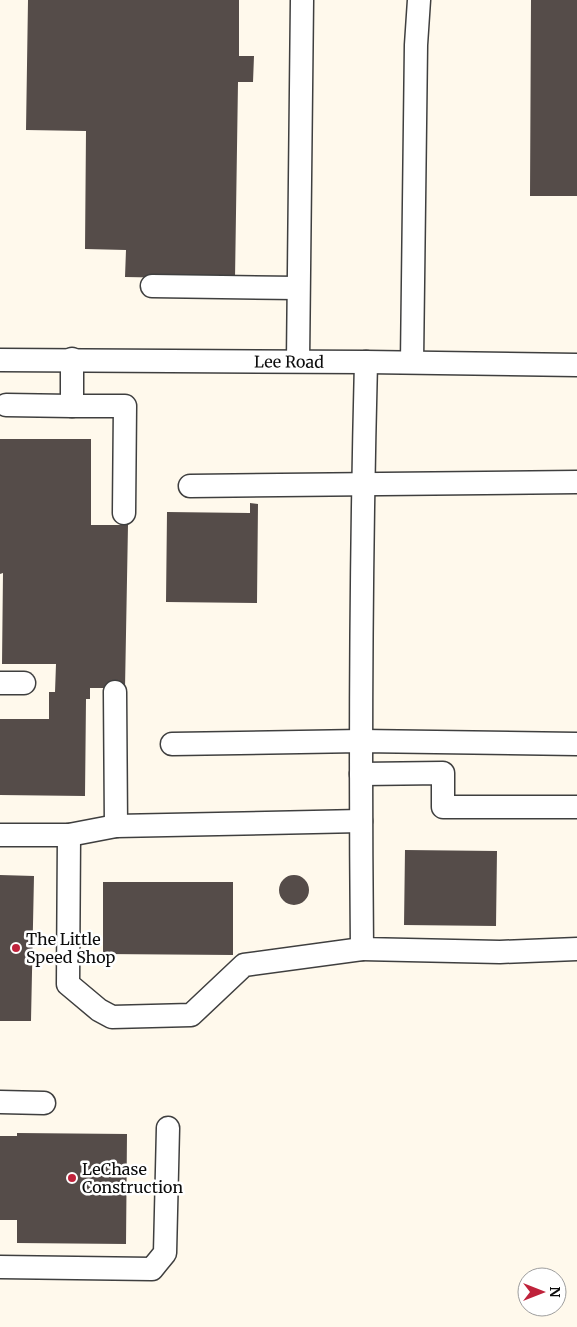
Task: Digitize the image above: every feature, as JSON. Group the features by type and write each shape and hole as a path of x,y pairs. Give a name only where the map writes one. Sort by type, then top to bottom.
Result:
{"street":[{"path":"298,361 302,0"},
{"path":"412,362 416,45 419,0"},
{"path":"152,286 298,288"},
{"path":"72,359 72,406"},
{"name":"Lee Road","path":"0,360 72,359 577,365"},
{"path":"362,949 361,741 366,362"},
{"path":"6,405 125,406 124,513"},
{"path":"190,486 577,482"},
{"path":"0,683 24,683"},
{"path":"115,692 116,826"},
{"path":"172,744 361,741 577,744"},
{"path":"361,774 443,772 443,807 577,807"},
{"path":"0,835 69,835 116,826 361,821"},
{"path":"69,835 68,984 99,1010 112,1017 190,1015 244,965 362,949 500,952 577,949"},
{"path":"0,1102 44,1103"},
{"path":"0,1267 152,1269 165,1253 168,1128"}],"building":[{"path":"28,0 239,0 239,56 254,56 253,82 238,82 235,279 125,277 126,250 85,249 86,131 26,130"},
{"path":"531,0 577,0 577,196 530,196"},
{"path":"0,439 91,439 91,525 128,525 125,688 90,688 90,699 86,699 85,796 0,795 0,719 49,719 49,692 55,692 56,664 2,664 3,573 0,574"},
{"path":"250,503 258,504 257,603 166,602 167,512 250,513"},
{"path":"405,850 497,851 496,926 404,925"},
{"name":"The Little Speed Shop","path":"0,875 34,876 31,1021 0,1021"},
{"path":"294,875 305,879 309,890 305,901 294,905 283,901 279,890 283,879"},
{"path":"103,882 233,882 233,955 103,954"},
{"name":"LeChase Construction","path":"17,1133 127,1134 126,1244 17,1243 17,1220 0,1220 0,1136 17,1136"}],"place":[{"name":"The Little Speed Shop","path":"16,948"},
{"name":"LeChase Construction","path":"72,1178"}]}
